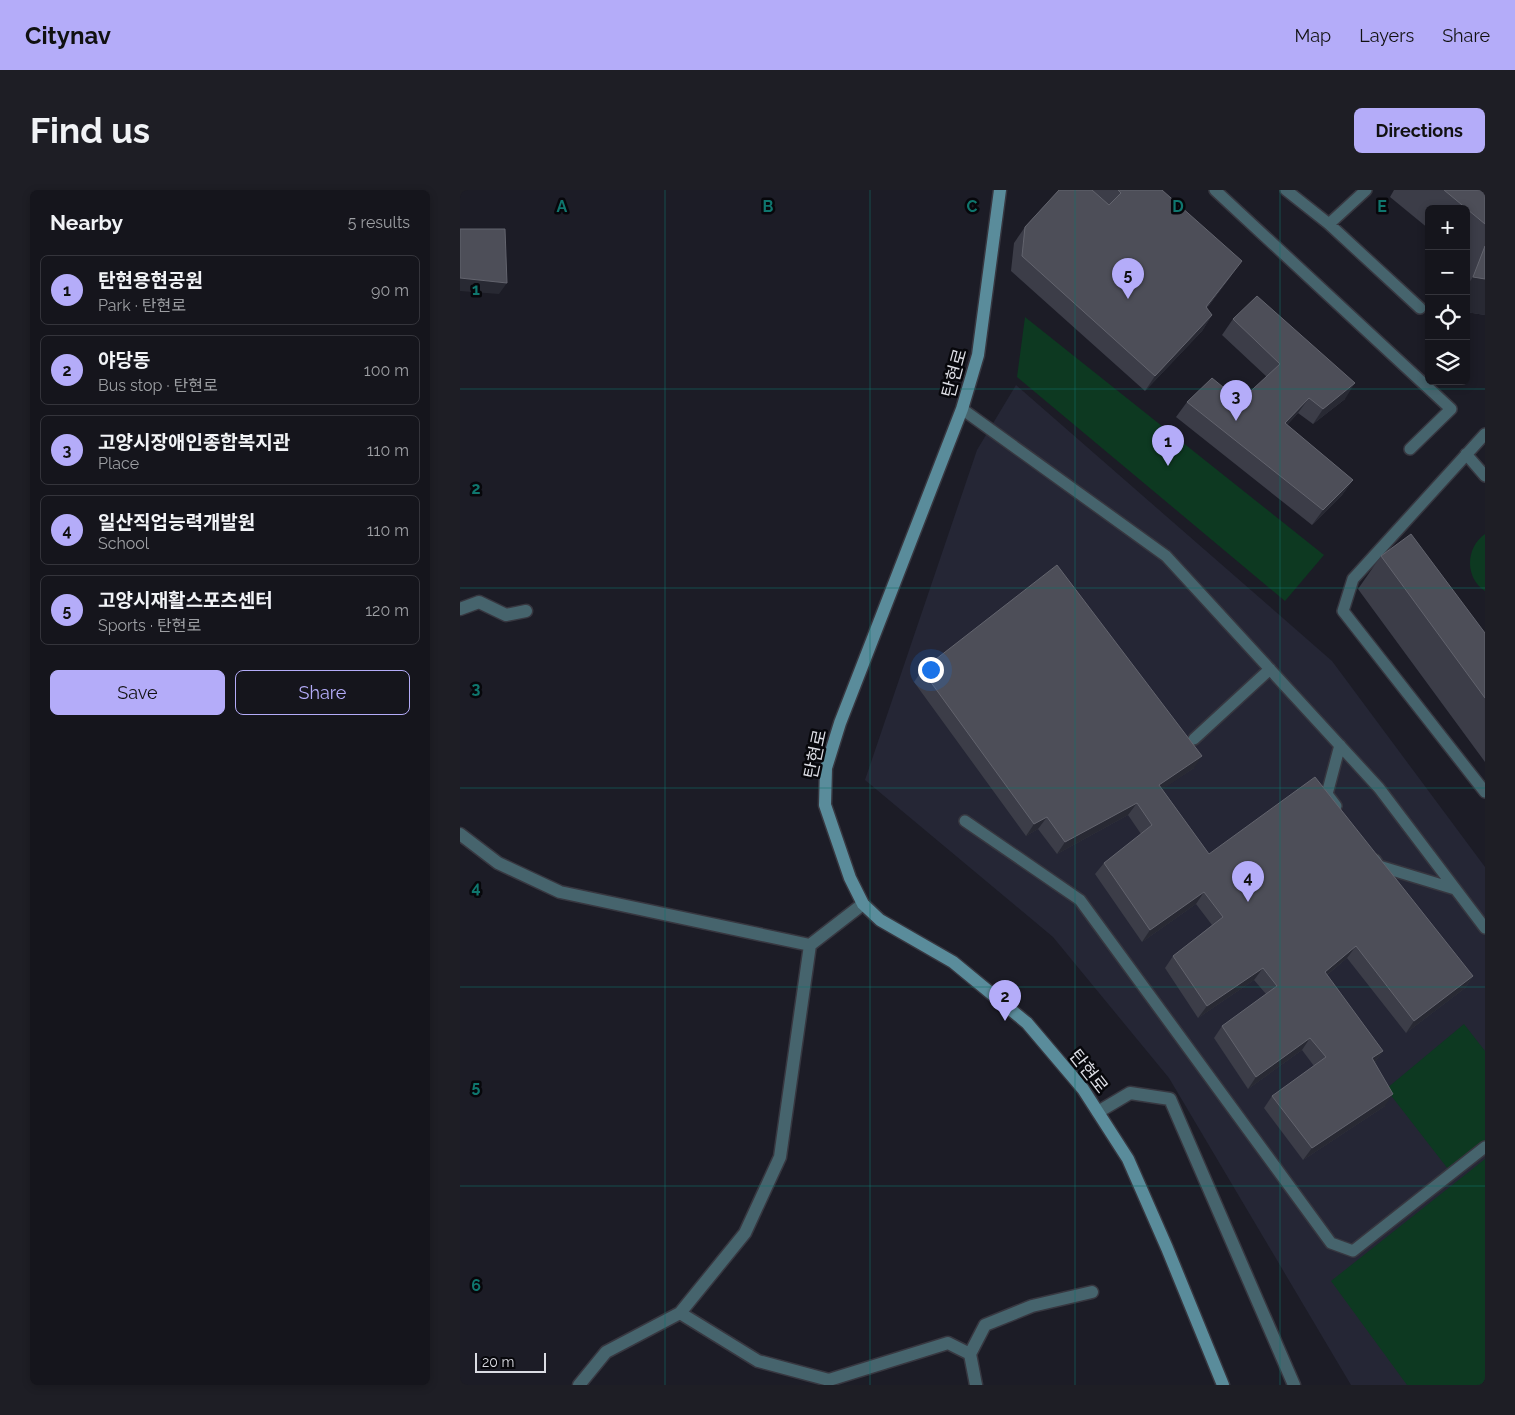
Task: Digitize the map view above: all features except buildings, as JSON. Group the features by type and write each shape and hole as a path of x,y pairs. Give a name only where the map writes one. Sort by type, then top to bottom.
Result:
{"main road":[{"name":"탄현로","path":"1000,190 978,355 962,409 840,723 826,768 825,805 850,878 863,904 880,920 953,962 1027,1023 1083,1089 1128,1159 1223,1385"}],"street":[{"path":"460,609 479,602 506,615 526,611"},
{"path":"460,834 498,862 560,892 810,945"},
{"path":"579,1385 606,1352 680,1312 745,1232 780,1157 810,945 863,904"},
{"path":"1098,1112 1130,1093 1170,1099 1294,1385"},
{"path":"976,1385 970,1354 985,1325 1032,1306 1092,1292"},
{"path":"680,1312 758,1361 829,1380 948,1343 970,1354"}],"lane":[{"path":"1215,190 1451,409 1410,450"},
{"path":"1286,190 1329,224 1420,308"},
{"path":"1329,224 1366,190"},
{"path":"962,409 1166,556 1379,788 1485,928"},
{"path":"1485,434 1353,579 1343,611 1485,792"},
{"path":"1466,454 1485,476"},
{"path":"1194,739 1270,669"},
{"path":"1340,745 1328,794 1345,818"},
{"path":"965,822 1080,900 1331,1243 1354,1251 1485,1147"},
{"path":"1368,850 1379,866 1455,889"}],"shaded area":[{"path":"1016,385 1332,661 1485,867 1485,1385 1351,1385 1169,1078 1053,937 865,780 977,450"}],"green space":[{"path":"1025,317 1324,555 1285,601 1017,377"},
{"path":"1485,534 1485,591 1474,579 1470,563 1474,547"},
{"path":"1464,1024 1485,1051 1485,1141 1448,1169 1386,1089"},
{"path":"1485,1159 1485,1385 1407,1385 1331,1281"}],"place":[{"name":"고양시재활스포츠센터","path":"1128,299"},
{"name":"고양시장애인종합복지관","path":"1236,421"},
{"name":"탄현용현공원","path":"1168,466"},
{"name":"일산직업능력개발원","path":"1248,902"},
{"name":"야당동","path":"1005,1021"}]}
